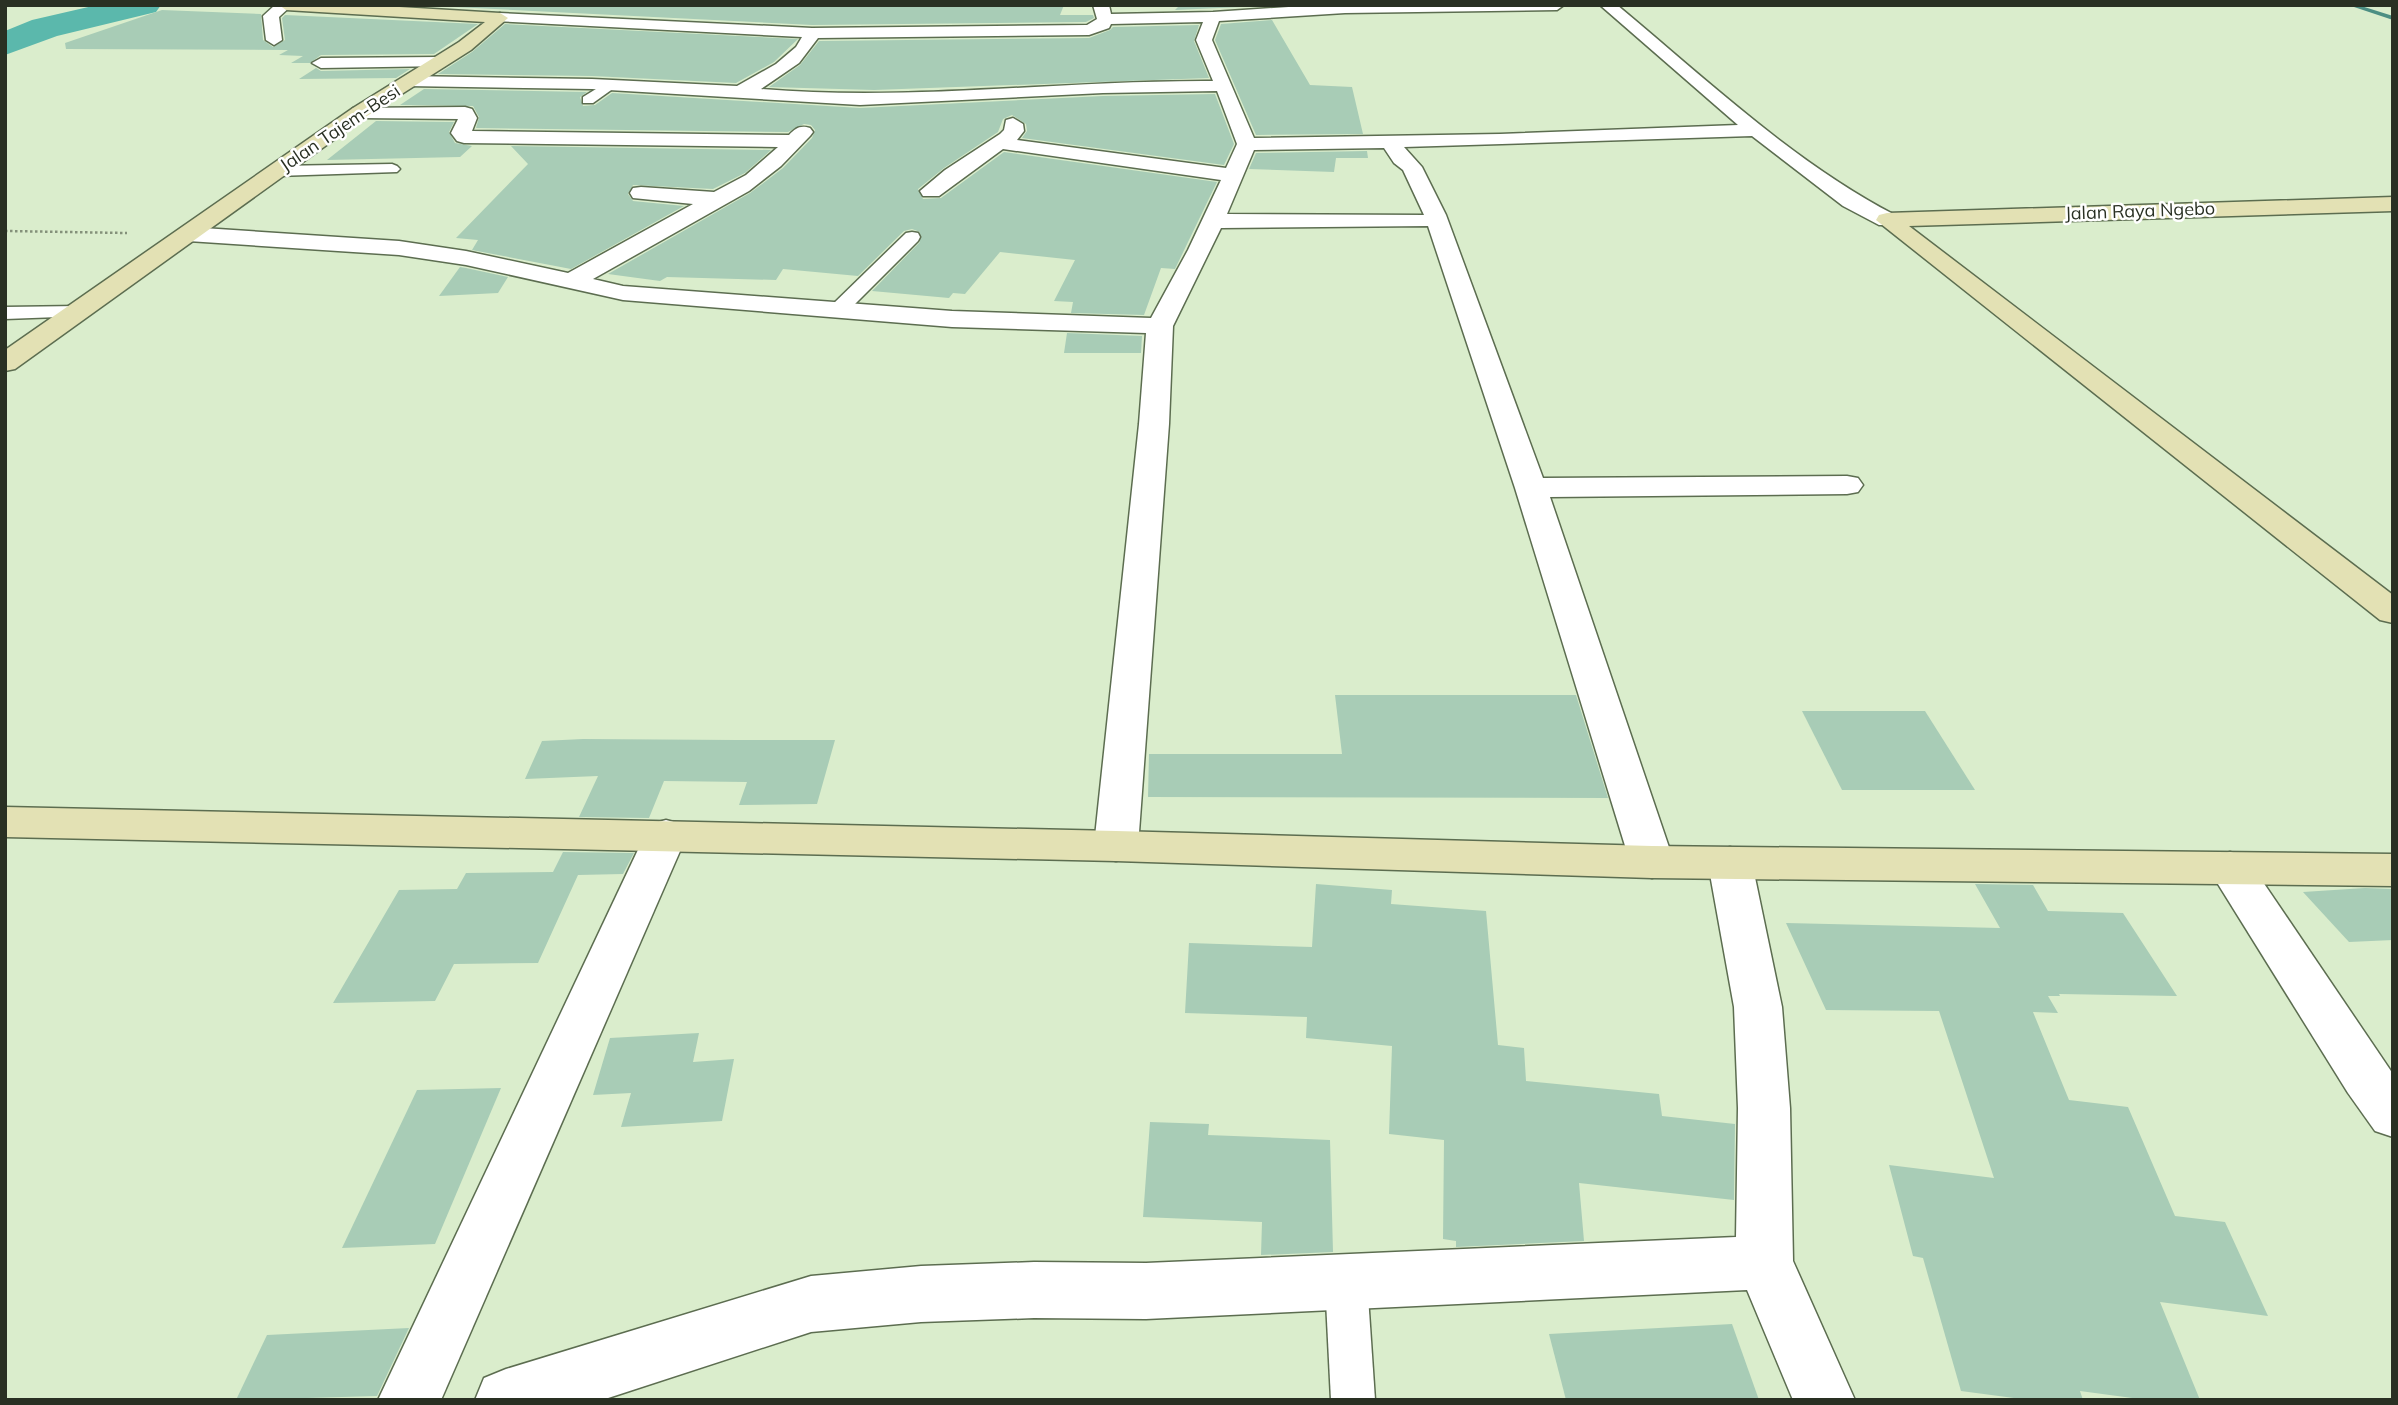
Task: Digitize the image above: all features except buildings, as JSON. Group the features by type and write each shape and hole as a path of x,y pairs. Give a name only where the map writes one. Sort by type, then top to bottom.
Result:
{"street":[{"path":"274,40 271,16 285,5 812,33 1088,30 1101,27 1103,12 1213,17 1345,8 1557,5"},
{"path":"500,18 521,5"},
{"path":"1607,5 1756,130 1851,201 1887,219 2393,612"},
{"path":"681,25 703,12"},
{"path":"901,33 923,13"},
{"path":"1116,846 1154,424 1160,326 1213,221 1247,144 1204,40 1213,17"},
{"name":"Jalan Tajem-Besi","path":"5,363 360,112 465,46 500,18"},
{"path":"739,92 759,84 790,61 810,41 812,33 828,19"},
{"path":"350,47 465,46"},
{"path":"321,63 439,62"},
{"path":"408,82 609,85 832,99 1011,94 1114,86 1224,86"},
{"path":"931,191 1014,131 1011,94"},
{"path":"570,282 746,185 795,141 832,99"},
{"path":"360,112 465,113 468,118 461,133 464,137 795,141"},
{"path":"1247,144 1756,130"},
{"path":"1391,142 1401,159 1412,167 1435,215 1531,488 1652,862"},
{"path":"999,144 1233,176"},
{"path":"641,193 717,199"},
{"name":"Jalan Raya Ngebo","path":"1887,219 2393,204"},
{"path":"1213,221 1420,221"},
{"path":"188,234 399,248 466,258 623,293 952,319 1160,326"},
{"path":"1531,488 1847,485"},
{"path":"5,822 666,835 1652,862 2393,870"},
{"path":"409,1400 666,835"},
{"path":"1730,863 1758,1007 1764,1108 1764,1262 1824,1400"},
{"path":"2230,868 2384,1090"},
{"path":"506,1400 811,1304 921,1294 1034,1290 1146,1291 1764,1262"}],"lane":[{"path":"588,100 609,85"},
{"path":"277,171 392,169"},
{"path":"838,310 912,237"},
{"path":"5,313 79,312"},
{"path":"1346,1281 1353,1400"}],"path":[{"path":"5,231 188,234"}],"waterway":[{"path":"5,44 45,28 144,5"},
{"path":"2351,5 2393,18"}]}
